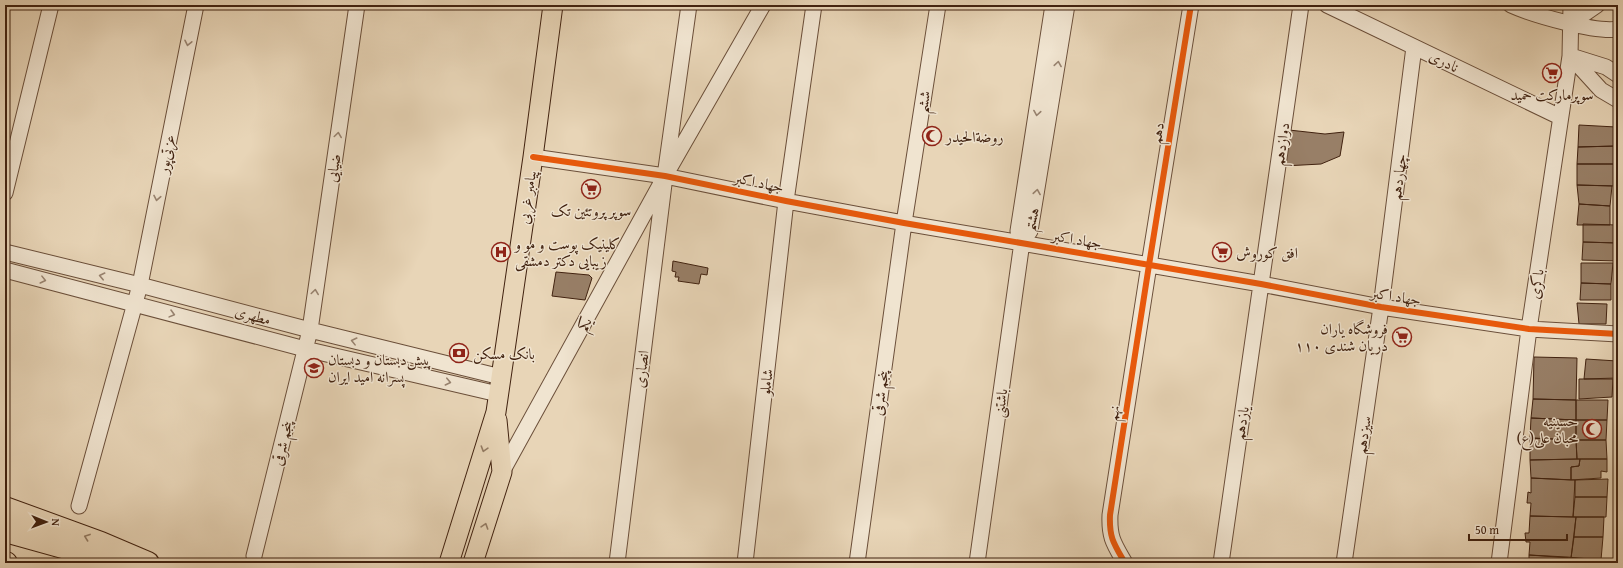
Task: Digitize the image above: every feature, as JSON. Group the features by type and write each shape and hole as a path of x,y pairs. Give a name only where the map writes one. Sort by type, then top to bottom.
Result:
{"highway":[{"path":"5,508 100,543 148,563"},
{"path":"5,531 121,563"}],"main road":[{"name":"پیامبر غربی","path":"448,563 498,394 533,157 553,5"},
{"name":"پیامبر غربی","path":"472,563 502,472 498,394"}],"street":[{"path":"5,193 10,150 51,5"},
{"name":"عزتی‌پور","path":"79,506 140,285 196,5"},
{"name":"ضیایی","path":"310,330 357,5"},
{"name":"انصاری","path":"617,563 665,176 689,5"},
{"name":"یکم","path":"502,472 665,176 763,5"},
{"name":"شاملو","path":"745,563 786,201 814,5"},
{"name":"ششم","path":"904,223 938,5"},
{"name":"هشتم","path":"1022,242 1018,231 1054,5"},
{"name":"هشتم","path":"1022,242 1030,231 1067,5"},
{"name":"دهم","path":"1148,265 1191,5"},
{"name":"دوازدهم","path":"1261,284 1301,5"},
{"name":"نادری","path":"1327,5 1560,117"},
{"path":"1511,5 1571,23 1610,30 1618,28"},
{"name":"باکری","path":"1500,563 1529,329 1570,56 1571,5"},
{"path":"1571,23 1597,5"},
{"name":"چهاردهم","path":"1381,307 1414,47"},
{"path":"1570,56 1606,67 1618,75"},
{"path":"1570,56 1601,90 1618,100"},
{"name":"جهاد اکبر","path":"533,157 665,176 904,223 1261,284 1381,307 1529,329 1618,334"},
{"name":"پنجم شرقی","path":"857,563 904,223"},
{"name":"باشتنی","path":"978,563 1022,242"},
{"name":"مطهری","path":"5,252 140,285 310,330 498,394"},
{"name":"نهم","path":"1125,563 1112,542 1110,515 1148,265"},
{"name":"مطهری","path":"5,270 305,349 498,394"},
{"name":"یازدهم","path":"1221,563 1261,284"},
{"name":"سیزدهم","path":"1344,563 1381,307"},
{"name":"پنجم شرقی","path":"254,556 310,330"}],"building":[{"path":"1579,125 1616,127 1616,146 1578,147"},
{"path":"1289,130 1325,134 1344,132 1340,156 1321,164 1284,166"},
{"path":"1617,146 1616,164 1577,164 1578,147"},
{"path":"1577,164 1618,164 1618,186 1577,185"},
{"path":"1577,185 1612,186 1610,206 1579,204"},
{"path":"1579,204 1610,206 1610,225 1577,225"},
{"path":"1583,224 1618,225 1618,243 1583,242"},
{"path":"1583,242 1618,243 1618,261 1582,260"},
{"path":"673,261 708,268 707,275 701,274 699,284 678,281 679,277 675,277 676,272 672,271"},
{"path":"1581,263 1613,263 1611,284 1581,283"},
{"path":"556,272 589,275 592,278 585,300 552,296"},
{"path":"1581,283 1611,284 1611,300 1580,300"},
{"path":"1577,303 1607,304 1606,324 1579,324"},
{"path":"1534,357 1577,358 1576,400 1533,399"},
{"path":"1586,359 1617,361 1617,378 1584,379"},
{"path":"1579,379 1613,379 1612,397 1579,399"},
{"path":"1533,399 1576,400 1576,420 1531,418"},
{"path":"1576,400 1608,400 1607,420 1576,420"},
{"path":"1531,418 1576,420 1576,440 1530,438"},
{"path":"1576,420 1607,420 1606,440 1576,440"},
{"path":"1530,438 1576,440 1577,459 1530,460"},
{"path":"1576,440 1606,440 1607,459 1577,459"},
{"path":"1580,459 1607,459 1607,472 1601,471 1601,478 1571,480 1571,467 1579,466"},
{"path":"1580,459 1579,466 1571,467 1571,480 1531,478 1530,460"},
{"path":"1531,478 1575,480 1573,517 1530,516 1531,503 1527,503 1528,492 1531,493"},
{"path":"1608,479 1607,497 1575,497 1575,480"},
{"path":"1575,497 1607,497 1606,517 1573,517"},
{"path":"1530,516 1576,517 1571,558 1529,555 1530,542 1526,542 1525,533 1529,533"},
{"path":"1576,517 1604,517 1603,537 1574,537"},
{"path":"1574,537 1603,537 1601,560 1571,558"},
{"path":"1529,555 1567,557 1567,563 1529,563"},
{"path":"1567,557 1601,560 1601,563 1567,563"}],"cycle path":[{"path":"1125,563 1111,535 1110,515 1191,5"},
{"path":"533,157 665,176 904,223 1261,284 1381,307 1529,329 1618,334"}],"place":[{"name":"سوپرمارکت حمید","path":"1552,73"},
{"name":"روضةالحیدر","path":"932,136"},
{"name":"سوپر پروتئین تک","path":"591,189"},
{"name":"کلینیک پوست و مو و زیبایی دکتر دمشقی","path":"501,252"},
{"name":"افق کوروش","path":"1222,252"},
{"name":"فروشگاه یاران دریان شندی ۱۱۰","path":"1402,337"},
{"name":"بانک مسکن","path":"459,353"},
{"name":"پیش‌دبستان و دبستان پسرانه امید ایران","path":"314,368"},
{"name":"حسینیه محبان علی(ع)","path":"1592,429"}]}
